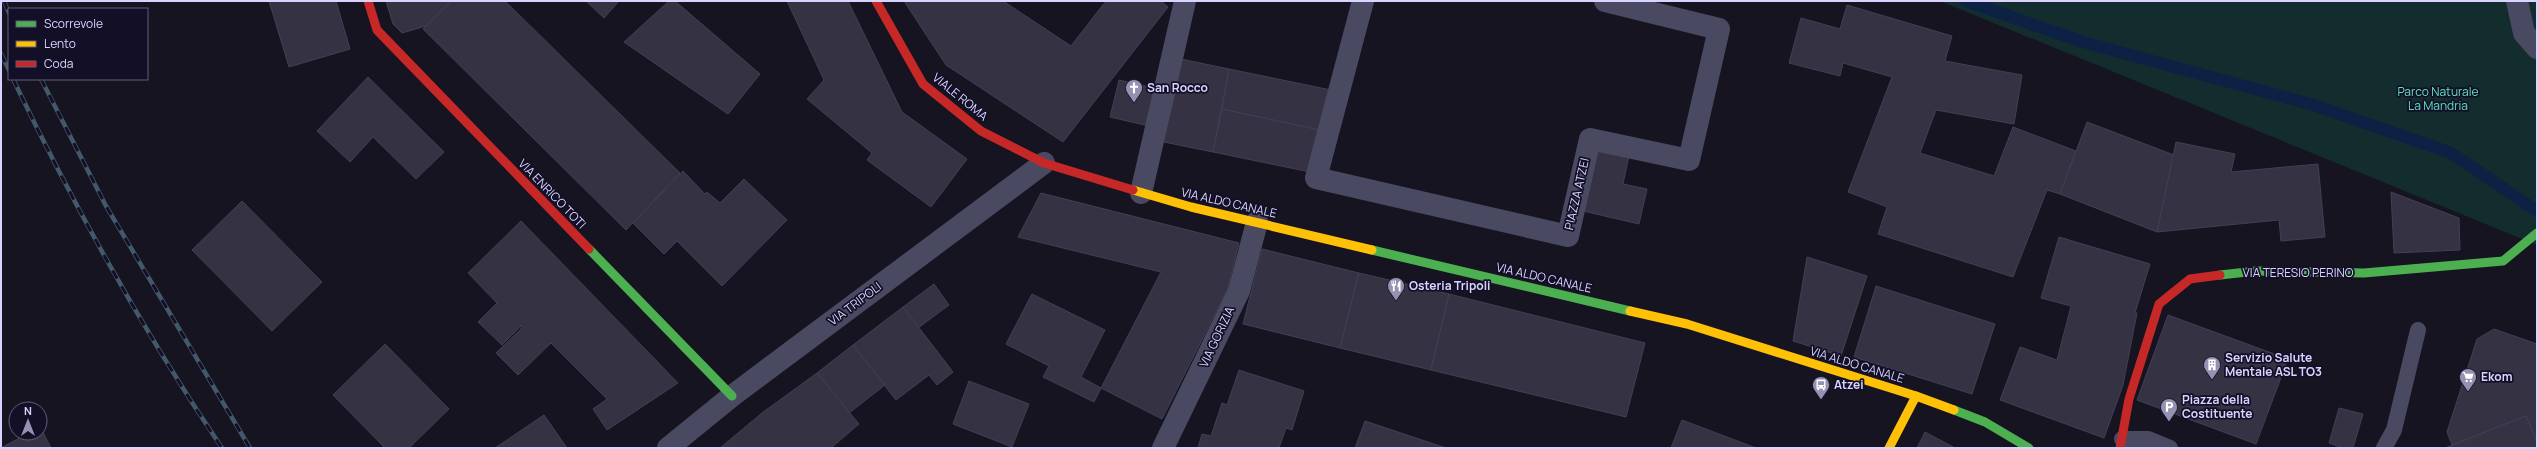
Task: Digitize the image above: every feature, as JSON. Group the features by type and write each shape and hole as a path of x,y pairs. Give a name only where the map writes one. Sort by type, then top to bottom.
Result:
{"street":[{"name":"VIA ENRICO TOTI","path":"368,1 377,30 732,396"},
{"name":"VIALE ROMA","path":"876,1 923,84 981,130 1044,163"},
{"path":"1141,193 1185,1"},
{"name":"PIAZZA ATZEI","path":"1363,1 1316,178 1568,236 1590,139 1689,160 1719,29 1605,1"},
{"path":"2517,1 2524,33 2537,48"},
{"name":"VIA TRIPOLI","path":"668,448 732,396 1044,163"},
{"name":"VIA ALDO CANALE","path":"1044,163 1141,193 1687,324 1916,396 1985,422 2029,448"},
{"name":"VIA GORIZIA","path":"1163,448 1239,291 1257,222"},
{"name":"VIA TERESIO PERINO","path":"2121,444 2129,399 2159,304 2190,279 2256,271 2364,273 2503,261 2537,234"},
{"path":"1889,448 1916,396"}],"lane":[{"path":"2384,448 2394,430 2418,330"},
{"path":"2121,444 2148,439 2170,448"}],"green space":[{"name":"Parco Naturale La Mandria","path":"1940,1 2537,1 2537,245"}],"building":[{"path":"269,1 336,1 350,49 289,67"},
{"path":"386,1 451,1 426,26 402,33 393,24"},
{"path":"451,1 505,1 680,173 626,230 423,29"},
{"path":"586,1 619,1 604,18"},
{"path":"669,1 675,1 760,74 728,114 624,42"},
{"path":"787,1 848,1 902,112 967,159 931,207 867,160 872,153 807,99 824,80"},
{"path":"904,1 1003,1 1071,46 1106,1 1161,1 1168,7 1063,142 946,65"},
{"path":"1847,5 1952,36 1945,61 2022,75 2014,124 1936,110 1920,153 1994,176 2013,127 2076,151 2060,194 2047,190 2013,277 1878,234 1887,207 1848,192 1892,77 1843,63 1840,76 1789,63 1801,18 1840,29"},
{"path":"1176,58 1229,69 1213,152 1159,141"},
{"path":"1229,69 1331,90 1324,131 1222,109"},
{"path":"368,77 444,152 416,179 373,137 350,162 317,131"},
{"name":"San Rocco","path":"1119,80 1158,89 1149,126 1110,117"},
{"path":"1222,109 1324,131 1315,173 1213,152"},
{"path":"2087,122 2174,155 2157,232 2060,194"},
{"path":"2176,142 2235,154 2231,172 2318,164 2325,237 2281,241 2279,220 2157,232"},
{"path":"1591,143 1630,151 1623,184 1647,189 1639,224 1583,211"},
{"path":"683,171 705,194 707,192 720,203 744,179 787,220 722,286 677,241 664,254 633,223"},
{"path":"2391,192 2459,218 2460,250 2394,253"},
{"path":"1041,193 1239,243 1228,288 1162,419 1101,388 1161,272 1018,237"},
{"path":"242,201 322,282 272,331 192,250"},
{"path":"521,221 678,383 607,430 593,409 607,399 551,343 518,375 496,353 522,328 521,326 502,345 478,322 497,303 468,273"},
{"path":"2059,237 2150,264 2135,313 2137,313 2123,385 2104,438 2000,400 2020,347 2057,360 2071,306 2041,298"},
{"path":"1262,249 1359,273 1340,348 1243,324"},
{"path":"1807,257 1867,276 1841,356 1793,341"},
{"path":"1359,273 1449,294 1431,370 1340,348"},
{"path":"934,284 949,305 918,328 903,307"},
{"path":"1876,286 1995,324 1972,394 1854,357"},
{"path":"1032,294 1105,330 1081,377 1101,388 1094,402 1043,377 1049,366 1006,344"},
{"path":"1449,294 1645,343 1626,417 1431,370"},
{"path":"903,307 953,372 937,385 929,375 896,400 853,345"},
{"name":"Servizio Salute Mentale ASL TO3","path":"2168,315 2288,359 2256,444 2137,400"},
{"path":"2494,329 2537,344 2537,442 2526,416 2452,445 2447,432 2477,339"},
{"path":"385,344 449,409 409,448 385,448 333,395"},
{"path":"853,345 885,385 849,413 817,373"},
{"path":"1239,370 1304,391 1292,430 1286,428 1279,448 1198,448 1202,434 1211,436 1222,403 1227,405"},
{"path":"817,373 859,424 831,448 720,448 762,413"},
{"path":"969,381 1029,404 1012,447 953,424"},
{"path":"2339,408 2363,414 2353,448 2343,448 2329,443"},
{"path":"544,415 567,448 495,448"},
{"path":"2526,416 2537,442 2537,448 2445,448"},
{"path":"1682,420 1756,448 1671,448"},
{"path":"1365,421 1446,448 1355,448"},
{"path":"1925,432 1955,448 1917,448"},
{"path":"14,441 48,441 51,448 1,448"}],"waterway":[{"path":"1966,1 2083,42 2314,105 2451,153 2537,211"}],"railway":[{"path":"4,1 8,11"},
{"path":"1,54 8,68"},
{"path":"13,80 60,174 137,313 222,448"},
{"path":"42,80 106,206 250,448"}],"traffic: fast":[{"path":"2220,275 2256,271 2364,273 2503,261 2537,233"},
{"path":"589,249 732,396"},
{"path":"1372,250 1630,311"},
{"path":"1954,410 1985,422 2029,448"}],"traffic: slow":[{"path":"1133,190 1191,207 1372,250"},
{"path":"1630,311 1687,324 1916,396 1954,410"},
{"path":"1889,448 1916,396"}],"traffic: jam":[{"path":"368,1 377,30 589,249"},
{"path":"876,1 923,84 981,131 1044,163 1133,190"},
{"path":"2120,448 2129,399 2159,304 2190,279 2220,275"}],"place":[{"name":"San Rocco","path":"1134,103"},
{"name":"Osteria Tripoli","path":"1396,301"},
{"name":"Servizio Salute Mentale ASL TO3","path":"2212,380"},
{"name":"Ekom","path":"2468,392"},
{"name":"Atzei","path":"1821,400"},
{"name":"Piazza della Costituente","path":"2169,422"}]}
